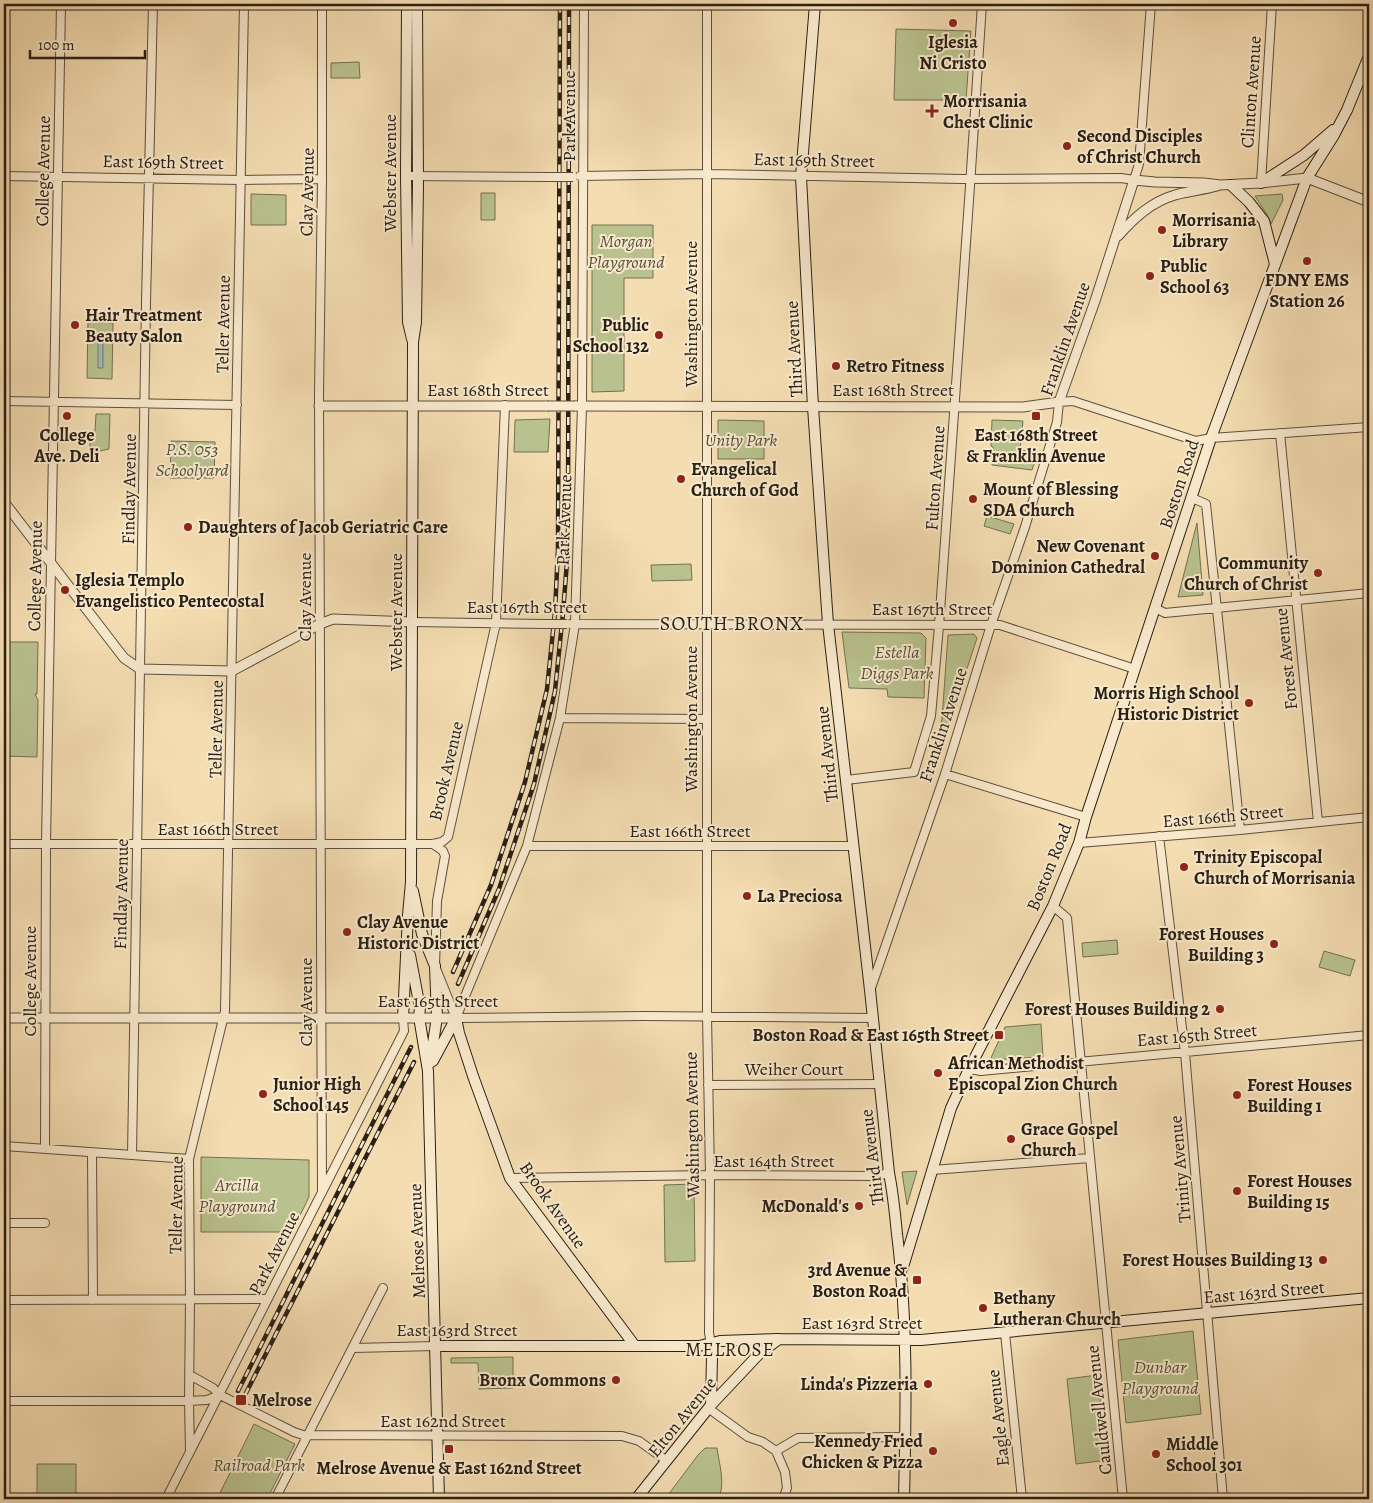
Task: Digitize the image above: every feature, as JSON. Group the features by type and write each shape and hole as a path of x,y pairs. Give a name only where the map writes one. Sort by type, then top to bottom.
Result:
{"main road":[{"name":"Webster Avenue","path":"407,4 406,176 408,322 413,342"},
{"name":"Webster Avenue","path":"403,1019 411,882 413,342 416,322 418,176 417,4"},
{"name":"Third Avenue","path":"815,4 801,177 813,407 828,624 889,1173 902,1272 906,1340 904,1499"},
{"name":"Boston Road","path":"902,1272 951,1108 969,1069 1053,906 1079,843 1211,438 1307,178 1340,124 1358,86 1369,56"},
{"path":"1260,183 1304,155 1340,124"},
{"path":"1231,185 1249,202 1264,221 1275,265"},
{"name":"Webster Avenue","path":"411,882 422,934 435,966 436,1017"},
{"name":"Webster Avenue","path":"407,940 420,1008 419,1017"},
{"name":"Melrose Avenue","path":"419,1017 428,1071 440,1499"},
{"name":"Melrose Avenue","path":"428,1071 436,1017"},
{"path":"428,1071 456,1018"},
{"name":"Brook Avenue","path":"456,1018 473,1076 510,1178 635,1346"},
{"name":"Boston Road","path":"896,1226 910,1222 921,1206"},
{"name":"East 163rd Street","path":"436,1346 699,1346 720,1342 779,1339 906,1340 1005,1333 1369,1298"},
{"name":"Elton Avenue","path":"636,1499 667,1462 709,1406 759,1354 779,1339"},
{"name":"Washington Avenue","path":"709,1406 711,1344"}],"street":[{"name":"College Avenue","path":"45,1150 46,844 61,4"},
{"name":"Findlay Avenue","path":"132,1155 153,4"},
{"name":"Teller Avenue","path":"190,1450 189,1159 226,1011 244,4"},
{"name":"Clay Avenue","path":"322,4 319,406 322,1191"},
{"name":"Park Avenue","path":"456,1018 527,846 560,718 571,624 579,406 584,176 584,4"},
{"name":"Washington Avenue","path":"707,4 707,1016 710,1176 709,1333 711,1344"},
{"name":"Fulton Avenue","path":"846,780 914,772 931,716 955,407 982,4"},
{"name":"Franklin Avenue","path":"870,990 945,774 1058,422 1059,402 1095,301 1139,164 1151,4"},
{"name":"Clinton Avenue","path":"1260,183 1272,4"},
{"name":"East 169th Street","path":"406,176 573,177 707,174 971,179 1121,178 1155,182 1220,185 1307,178 1369,202"},
{"name":"East 169th Street","path":"4,176 322,180"},
{"name":"East 169th Street","path":"1116,238 1135,218 1152,205 1174,196 1220,185"},
{"path":"4,401 237,405"},
{"name":"East 168th Street","path":"319,406 1023,407 1073,401 1196,441 1211,438 1369,428"},
{"name":"Brook Avenue","path":"433,844 442,842 448,837 496,624 505,406"},
{"name":"Forest Avenue","path":"1280,433 1318,822"},
{"path":"1192,498 1206,504 1240,830"},
{"path":"4,502 124,658 140,669"},
{"path":"1155,608 1165,613 1369,593"},
{"name":"East 167th Street","path":"140,669 232,670 333,619 496,624 1000,625 1135,669"},
{"path":"560,718 707,719"},
{"path":"945,774 1086,817"},
{"name":"East 166th Street","path":"1079,843 1369,817"},
{"name":"Trinity Avenue","path":"1159,836 1185,1053 1223,1499"},
{"name":"East 166th Street","path":"4,844 433,844"},
{"name":"Brook Avenue","path":"433,844 443,851 445,856 437,901 435,966 456,1018"},
{"name":"East 166th Street","path":"527,846 853,846"},
{"name":"Cauldwell Avenue","path":"1053,906 1066,918 1082,1062 1123,1499"},
{"name":"East 165th Street","path":"4,1018 396,1017 403,1019 419,1017 707,1016 872,1018"},
{"name":"Park Avenue","path":"166,1499 404,1032 403,1019"},
{"name":"East 165th Street","path":"969,1069 981,1071 1369,1035"},
{"name":"Weiher Court","path":"708,1085 880,1084"},
{"path":"4,1146 189,1159"},
{"path":"92,1153 93,1300"},
{"path":"932,1170 1090,1158"},
{"name":"East 164th Street","path":"510,1178 876,1176 889,1173"},
{"path":"4,1223 45,1224"},
{"path":"276,1499 383,1288"},
{"path":"4,1300 268,1299"},
{"name":"Eagle Avenue","path":"1005,1333 1022,1499"},
{"name":"East 163rd Street","path":"353,1348 436,1346"},
{"name":"East 162nd Street","path":"190,1376 213,1388 220,1395 294,1432 308,1435 622,1436 639,1440 667,1462"},
{"path":"4,1400 189,1401 207,1400 220,1395"},
{"path":"709,1406 748,1437 764,1442 776,1452 784,1472 787,1488 783,1499"},
{"path":"776,1452 798,1438 906,1437"}],"green space":[{"path":"896,29 971,31 966,100 894,100"},
{"path":"359,62 360,78 331,78 331,63"},
{"path":"481,193 495,193 495,220 481,220"},
{"path":"251,194 286,195 286,225 251,225"},
{"path":"1282,194 1283,200 1271,224 1255,196"},
{"name":"Morgan Playground","path":"592,225 653,225 653,278 624,278 624,391 592,392"},
{"path":"88,322 113,323 112,379 87,378"},
{"path":"96,414 110,414 109,449 91,453 94,456 72,455 73,453 90,453 90,433 95,431"},
{"path":"550,419 548,452 514,452 515,420"},
{"name":"Unity Park","path":"718,420 764,421 764,459 718,459"},
{"path":"992,420 1023,421 1020,450 1038,452 1032,470 992,465"},
{"name":"P.S. 053 Schoolyard","path":"171,441 215,442 214,478 170,478"},
{"path":"987,516 1014,524 1010,534 984,526"},
{"path":"1197,523 1203,595 1178,597"},
{"path":"691,564 692,580 652,581 651,565"},
{"name":"Estella Diggs Park","path":"842,632 921,633 926,638 924,698 888,697 887,689 849,688"},
{"path":"974,634 977,638 930,782 923,779 942,719 948,635"},
{"path":"4,642 38,642 37,694 35,694 38,700 37,757 4,756"},
{"path":"1117,940 1118,954 1083,957 1082,943"},
{"path":"1324,951 1355,960 1350,976 1319,967"},
{"path":"1041,1024 1043,1057 990,1060 1005,1027"},
{"name":"Arcilla Playground","path":"201,1157 309,1160 309,1197 292,1232 201,1232"},
{"path":"917,1171 907,1205 902,1172"},
{"path":"694,1184 695,1261 665,1262 664,1185"},
{"name":"Dunbar Playground","path":"1193,1331 1201,1414 1126,1423 1118,1340"},
{"path":"513,1357 513,1388 479,1389 478,1363 451,1363 451,1358"},
{"path":"1097,1375 1108,1460 1076,1464 1067,1379"},
{"name":"Railroad Park","path":"254,1424 295,1444 267,1499 217,1499"},
{"path":"705,1448 717,1448 722,1481 718,1499 665,1499 698,1455"},
{"path":"37,1464 76,1464 76,1499 37,1499"}],"water":[{"path":"98,332 103,332 103,368 98,368"}],"railway":[{"path":"453,972 491,885 525,782 547,689 555,612 558,549 560,4"},
{"path":"458,984 499,889 534,784 555,691 568,549 569,4"},
{"path":"238,1391 411,1047"},
{"path":"245,1395 414,1062"}],"place":[{"name":"Iglesia Ni Cristo","path":"953,23"},
{"name":"Morrisania Chest Clinic","path":"932,111"},
{"name":"Second Disciples of Christ Church","path":"1067,146"},
{"name":"Morrisania Library","path":"1162,230"},
{"name":"FDNY EMS Station 26","path":"1307,261"},
{"name":"Public School 63","path":"1150,276"},
{"name":"Hair Treatment Beauty Salon","path":"75,325"},
{"name":"Public School 132","path":"659,335"},
{"name":"Retro Fitness","path":"836,366"},
{"name":"College Ave. Deli","path":"67,416"},
{"name":"East 168th Street & Franklin Avenue","path":"1036,416"},
{"name":"Evangelical Church of God","path":"681,479"},
{"name":"Mount of Blessing SDA Church","path":"973,499"},
{"name":"Daughters of Jacob Geriatric Care","path":"188,527"},
{"name":"New Covenant Dominion Cathedral","path":"1155,556"},
{"name":"Community Church of Christ","path":"1318,573"},
{"name":"Iglesia Templo Evangelistico Pentecostal","path":"65,590"},
{"name":"Morris High School Historic District","path":"1249,703"},
{"name":"Trinity Episcopal Church of Morrisania","path":"1184,867"},
{"name":"La Preciosa","path":"747,896"},
{"name":"Clay Avenue Historic District","path":"347,932"},
{"name":"Forest Houses Building 3","path":"1274,944"},
{"name":"Forest Houses Building 2","path":"1220,1009"},
{"name":"Boston Road & East 165th Street","path":"999,1035"},
{"name":"African Methodist Episcopal Zion Church","path":"938,1073"},
{"name":"Junior High School 145","path":"263,1094"},
{"name":"Forest Houses Building 1","path":"1237,1095"},
{"name":"Grace Gospel Church","path":"1011,1139"},
{"name":"Forest Houses Building 15","path":"1237,1191"},
{"name":"McDonald's","path":"859,1206"},
{"name":"Forest Houses Building 13","path":"1323,1260"},
{"name":"3rd Avenue & Boston Road","path":"917,1280"},
{"name":"Bethany Lutheran Church","path":"983,1308"},
{"name":"Bronx Commons","path":"616,1380"},
{"name":"Linda's Pizzeria","path":"928,1384"},
{"name":"Melrose","path":"241,1400"},
{"name":"Melrose Avenue & East 162nd Street","path":"449,1449"},
{"name":"Kennedy Fried Chicken & Pizza","path":"933,1451"},
{"name":"Middle School 301","path":"1156,1454"}],"district":[{"name":"SOUTH BRONX","path":"732,623"},
{"name":"MELROSE","path":"730,1349"}]}
